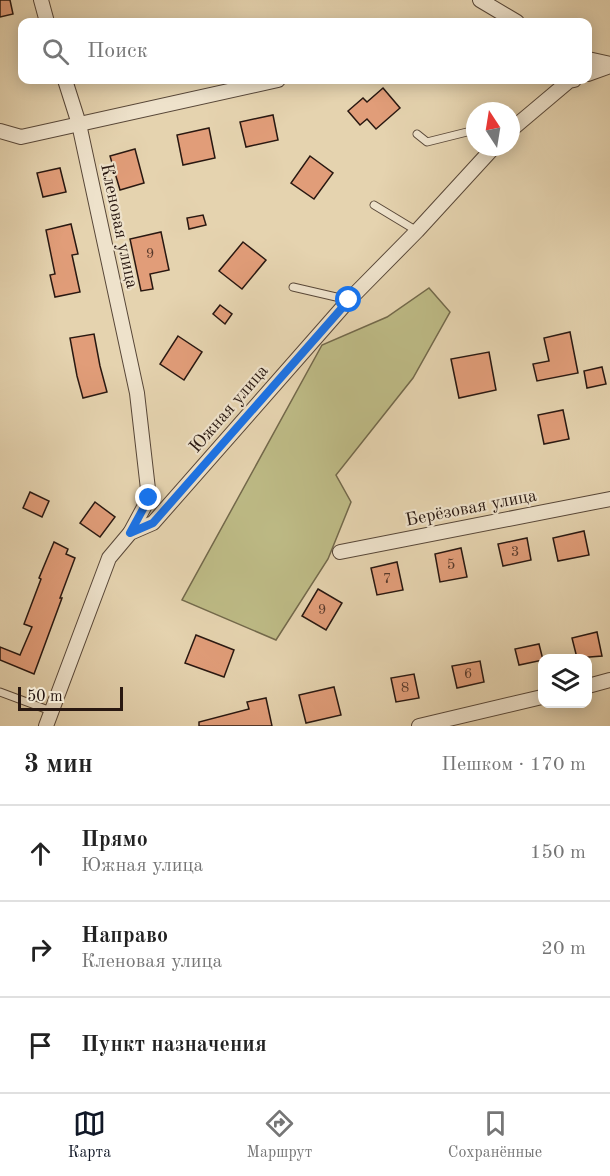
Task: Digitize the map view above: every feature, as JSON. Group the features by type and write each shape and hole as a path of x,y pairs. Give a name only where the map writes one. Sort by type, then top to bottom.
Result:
{"street":[{"path":"41,0 46,18"},
{"path":"480,0 510,18"},
{"path":"592,60 610,65"},
{"path":"592,72 610,65"},
{"name":"Кленовая улица","path":"66,84 79,124 136,393 149,498 130,533"},
{"path":"0,130 21,137 260,84"},
{"path":"520,118 565,84"},
{"name":"Южная улица","path":"46,726 109,558 130,533 153,523 349,300 486,156"},
{"name":"Берёзовая улица","path":"340,552 610,499"},
{"path":"592,685 610,681"},
{"path":"419,726 538,698"}],"lane":[{"path":"417,134 427,142 466,132"},
{"path":"374,205 417,231"},
{"path":"293,287 349,300"},
{"path":"0,692 51,711"}],"shaded area":[{"path":"429,288 450,312 413,378 336,475 351,502 328,559 276,640 182,600 322,345 387,317"}],"building":[{"path":"0,0 10,0 13,14 0,17"},
{"path":"383,88 400,108 376,129 367,119 360,125 348,111 363,98 367,102"},
{"path":"273,115 278,140 246,147 240,122"},
{"path":"209,128 215,158 183,165 177,135"},
{"path":"135,149 144,183 120,190 110,156"},
{"path":"310,156 333,173 314,199 291,183"},
{"path":"60,168 66,192 43,197 37,173"},
{"path":"203,215 206,225 189,229 187,218"},
{"path":"71,224 78,254 72,255 80,292 55,297 50,275 55,274 46,230"},
{"path":"161,232 169,270 150,274 153,289 141,291 130,239"},
{"path":"243,242 266,260 242,289 219,271"},
{"path":"220,305 232,314 225,324 213,314"},
{"path":"570,332 578,373 537,381 533,364 549,361 544,338"},
{"path":"94,334 107,392 83,398 70,338"},
{"path":"178,336 202,352 184,380 160,364"},
{"path":"489,352 496,390 459,398 451,359"},
{"path":"602,367 606,384 587,388 584,371"},
{"path":"563,410 569,439 544,444 538,415"},
{"path":"30,492 49,501 42,517 23,508"},
{"path":"95,502 115,517 100,537 80,523"},
{"path":"584,531 589,555 558,561 553,538"},
{"path":"527,538 531,560 503,566 498,544"},
{"path":"54,542 68,549 66,554 75,558 34,674 0,660 0,647 20,655 32,627 24,624"},
{"path":"461,548 467,577 440,582 435,554"},
{"path":"397,562 403,590 377,595 371,568"},
{"path":"318,589 342,603 326,630 302,616"},
{"path":"597,632 602,656 576,654 572,638"},
{"path":"196,635 234,650 224,677 185,663"},
{"path":"539,644 542,654 538,654 538,661 519,665 515,649"},
{"path":"480,661 484,682 457,688 452,666"},
{"path":"414,674 419,698 396,702 391,678"},
{"path":"334,687 341,715 306,723 299,695"},
{"path":"266,698 272,726 199,726 199,722 249,709 247,702"}],"route":[{"path":"149,498 130,533 153,523 349,300"}]}
